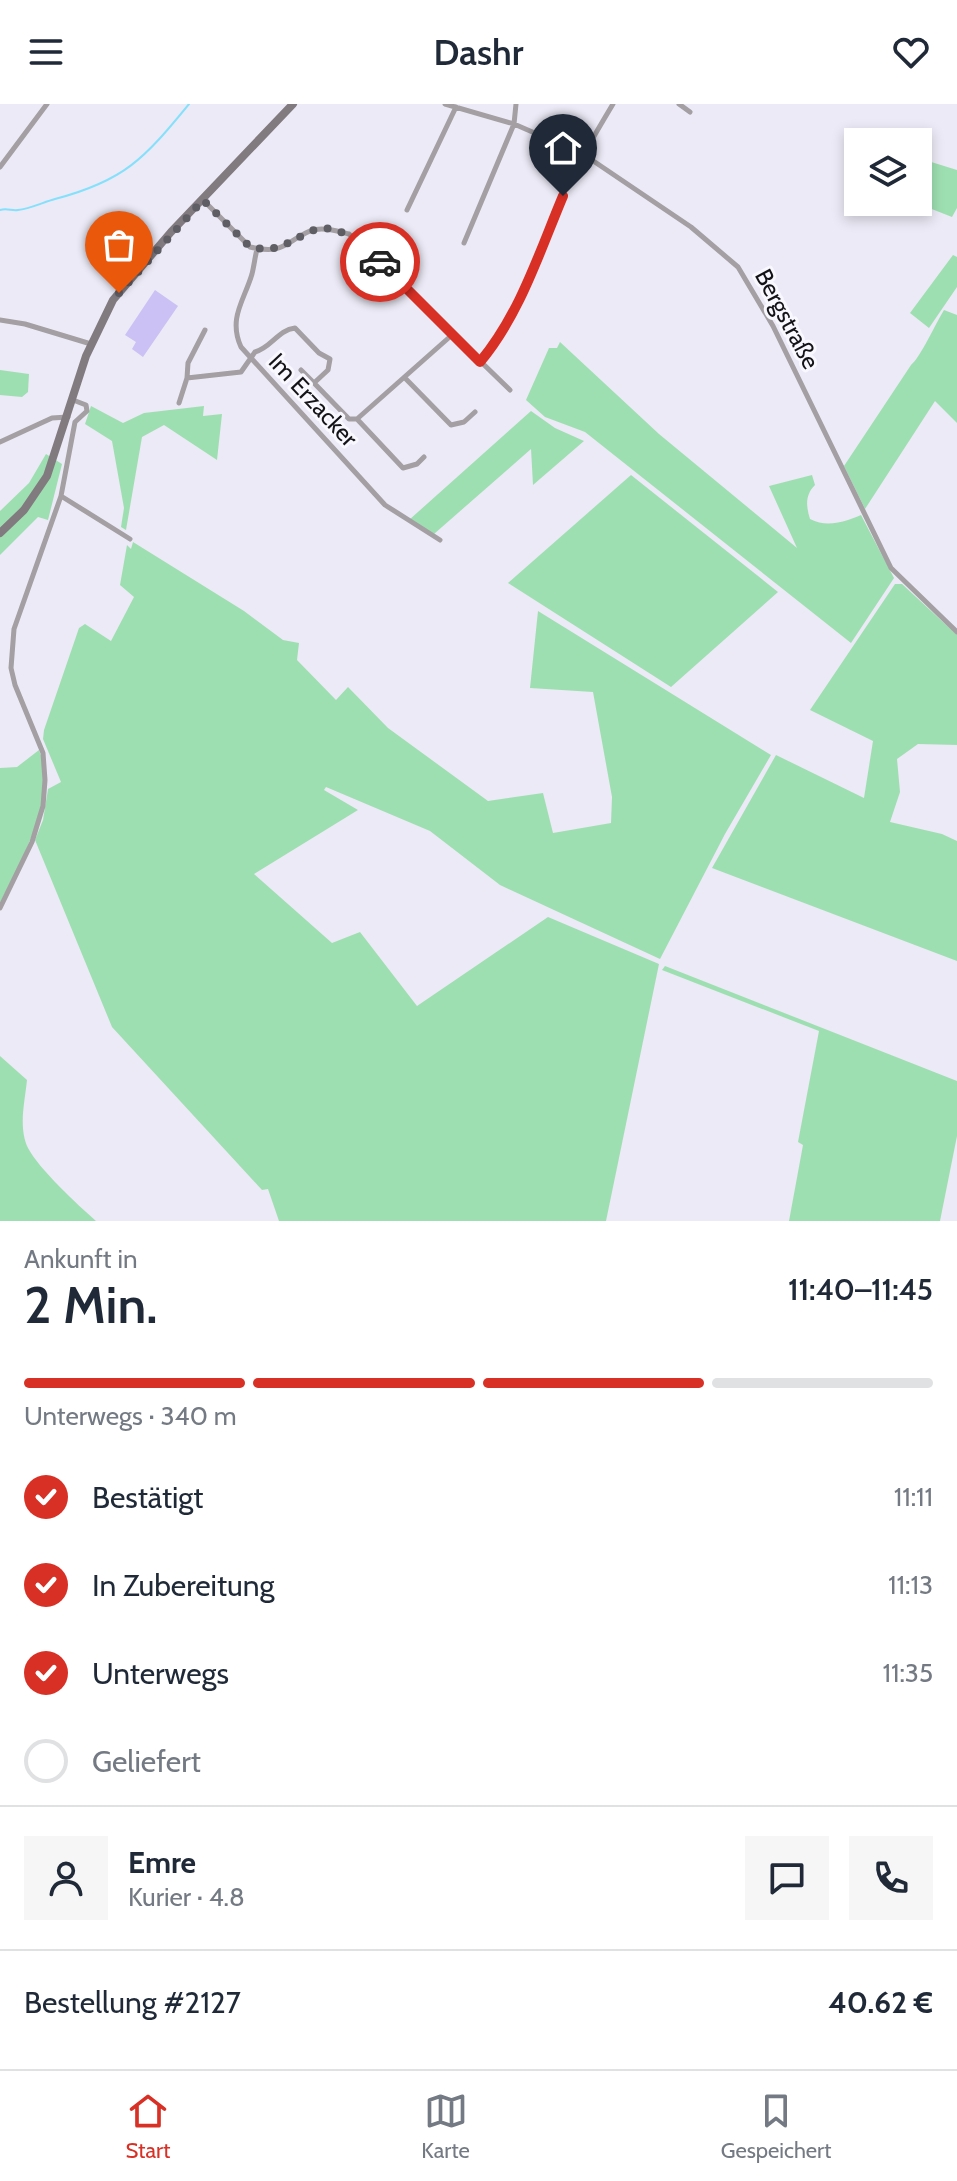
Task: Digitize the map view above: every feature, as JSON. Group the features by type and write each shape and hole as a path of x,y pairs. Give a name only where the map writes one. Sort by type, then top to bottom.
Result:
{"main road":[{"path":"0,533 24,510 47,476 91,344 119,293 293,104"}],"street":[{"path":"0,167 47,104"},
{"name":"Bergstraße","path":"445,104 514,124 583,154 691,227 738,267 773,326 891,568 957,632"},
{"path":"464,243 514,124 516,104"},
{"path":"480,362 497,342 519,301 583,154 613,104"},
{"path":"679,104 690,112"},
{"path":"407,210 456,107"},
{"path":"203,200 239,238 257,249 282,248 311,231 327,229 349,234 510,390"},
{"name":"Im Erzacker","path":"257,249 252,273 236,314 237,338 249,357 385,505 440,540"},
{"path":"0,320 25,324 91,344"},
{"path":"187,378 241,372 246,368 249,357 263,350 285,330 295,328 319,353 330,359 328,370 314,383"},
{"path":"179,403 188,363 205,330"},
{"path":"301,370 349,419 357,419 453,334"},
{"path":"405,378 451,425 464,422 475,412"},
{"path":"0,908 32,842 43,806 43,753 15,685 11,668 11,642 61,496 75,422 87,411 86,405 73,400"},
{"path":"0,442 52,418 69,416"},
{"path":"357,419 403,468 417,464 424,457"},
{"path":"61,496 130,539"}],"green space":[{"path":"932,162 957,170 957,208 952,217 932,209"},
{"path":"953,255 957,257 957,287 929,328 910,313"},
{"path":"944,310 957,315 957,423 935,401 865,509 844,466 919,355"},
{"path":"560,342 659,434 797,548 769,486 812,475 815,485 807,501 810,519 829,524 861,515 894,578 851,643 585,432 545,417 526,400 549,348 557,348"},
{"path":"0,370 29,374 28,392 22,397 0,395"},
{"path":"91,406 123,423 144,413 204,406 203,416 222,414 217,460 164,425 142,437 126,530 121,527 124,508 112,441 85,424"},
{"path":"531,411 555,428 584,441 533,485 531,449 434,534 409,520"},
{"path":"46,454 62,464 48,520 38,517 0,555 0,511 29,483"},
{"path":"631,475 778,592 671,687 508,583"},
{"path":"133,542 244,611 283,640 299,643 297,660 336,700 348,687 388,728 488,801 543,793 553,833 611,823 612,797 593,692 530,688 538,611 771,755 725,834 660,959 500,885 430,831 326,787 324,790 358,810 254,874 332,943 360,932 417,1006 548,917 659,964 606,1221 279,1221 268,1189 262,1190 112,1027 35,840 43,820 48,789 61,782 43,739 44,730 79,628 85,624 111,641 134,597 120,585 127,545 131,549"},
{"path":"895,584 902,584 957,635 957,745 918,744 897,759 900,792 890,822 942,834 957,841 957,961 712,868 776,755 864,798 873,741 810,710"},
{"path":"39,750 44,768 41,808 26,849 0,903 0,768 17,767"},
{"path":"665,966 957,1081 957,1136 940,1221 789,1221 803,1145 798,1142 819,1031 662,970"},
{"path":"0,1056 27,1080 23,1123 28,1148 49,1176 96,1221 0,1221"}],"building":[{"path":"155,290 178,306 143,357 132,349 136,342 125,335"}],"waterway":[{"path":"0,210 32,207 116,176 159,140 189,104"}],"way so far":[{"path":"119,293 149,256 203,200 250,247 265,250 282,248 311,231 327,229 349,234 380,262"}],"route":[{"path":"380,262 480,362 497,342 519,301 563,196"}]}
